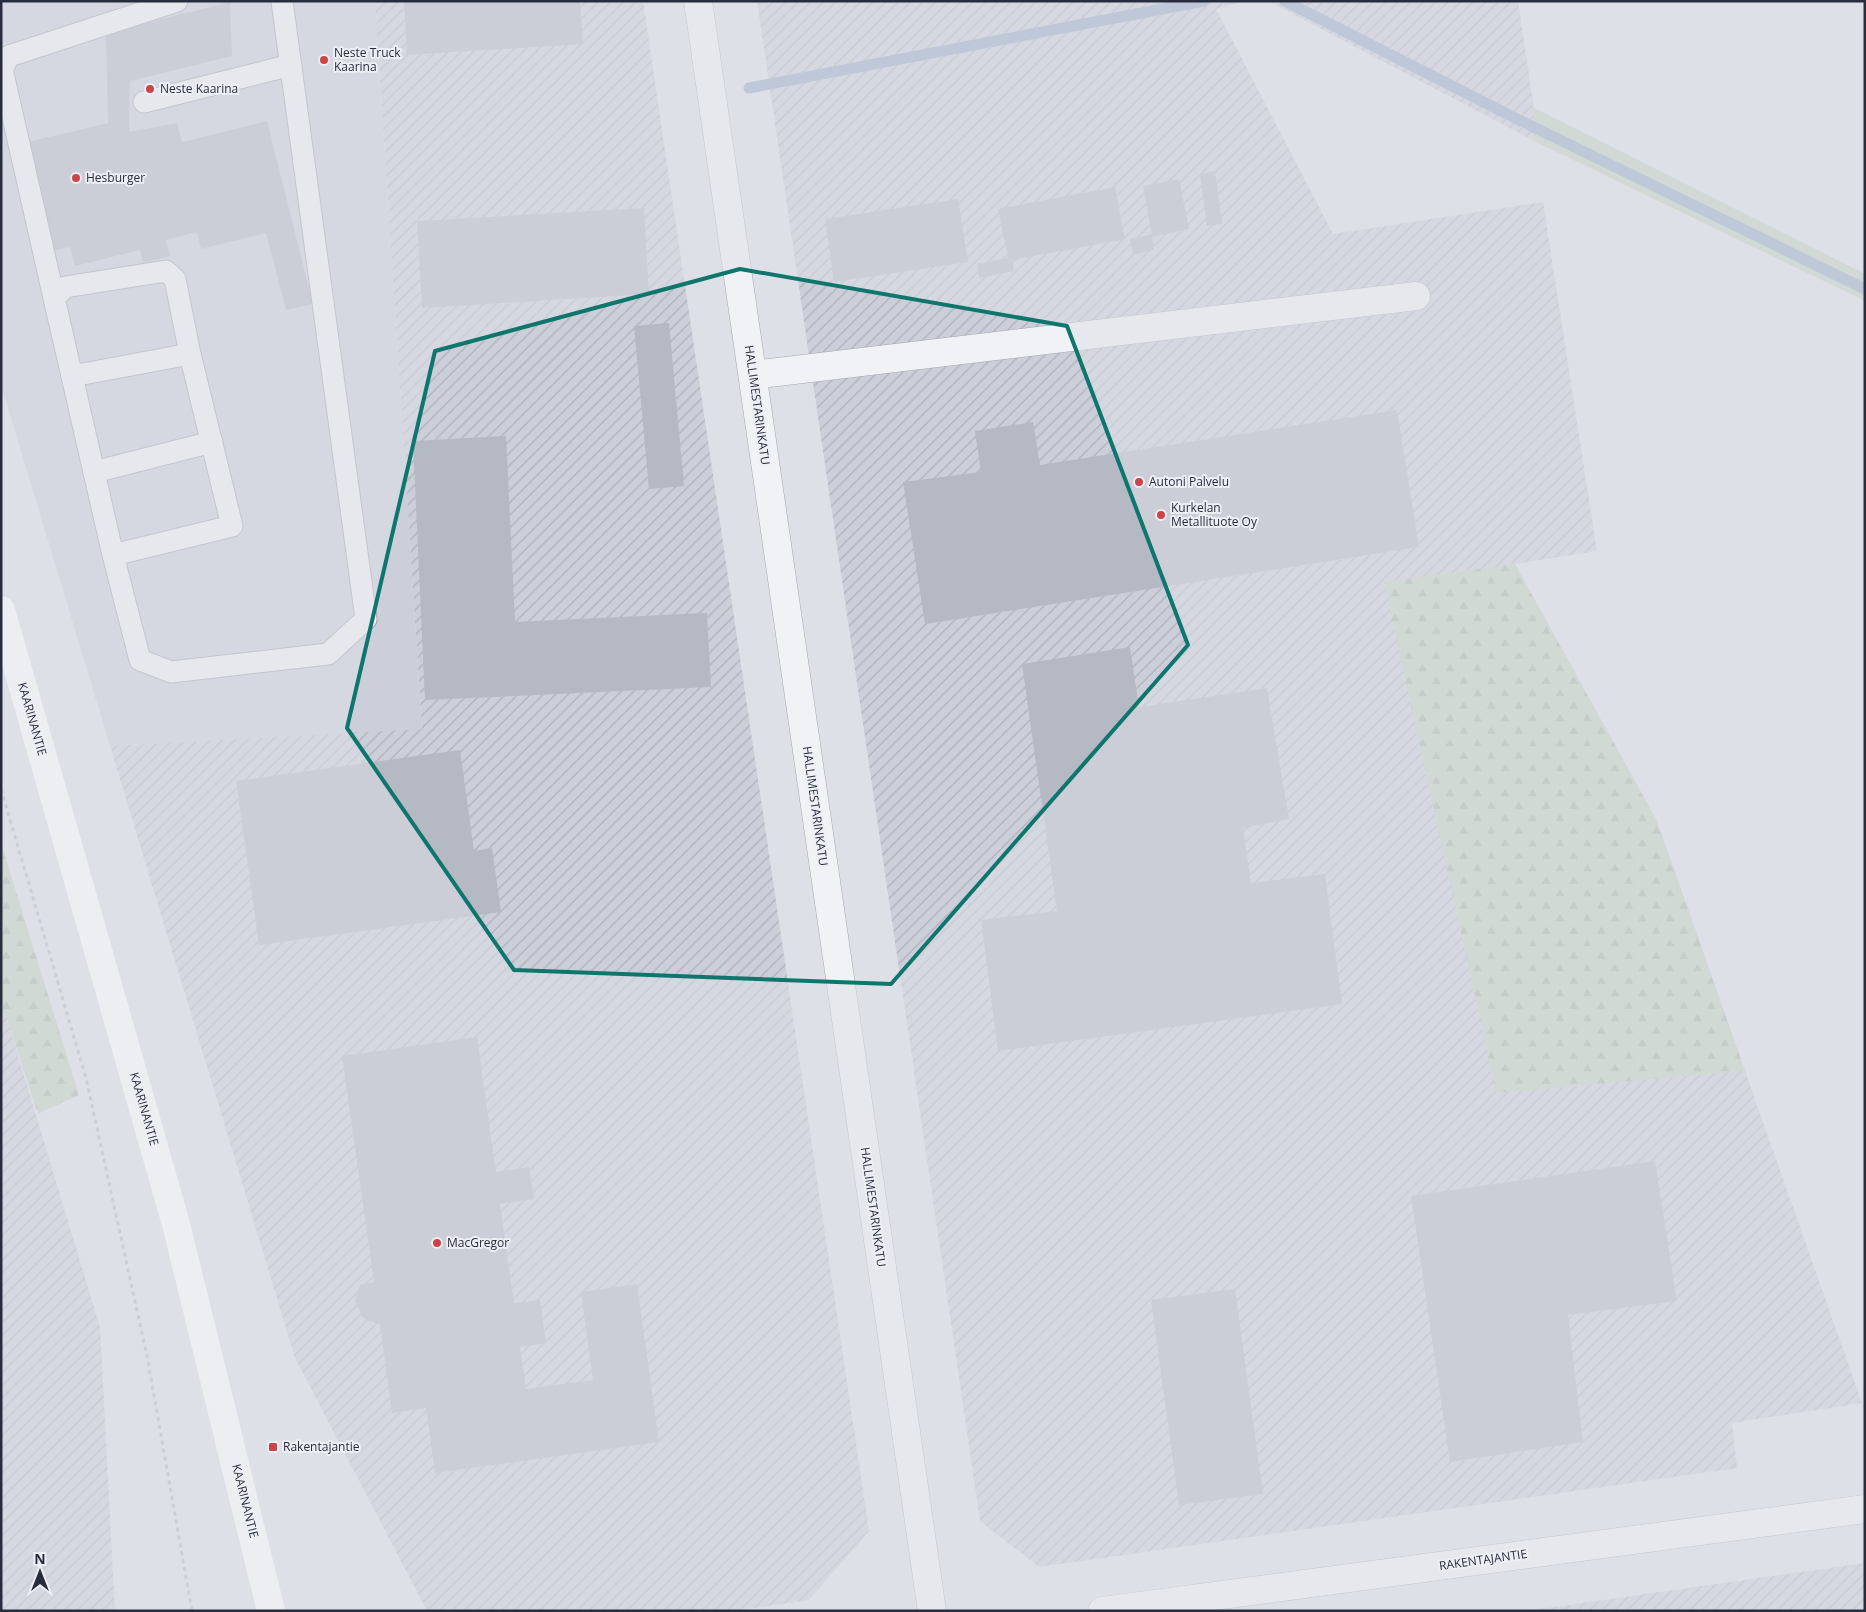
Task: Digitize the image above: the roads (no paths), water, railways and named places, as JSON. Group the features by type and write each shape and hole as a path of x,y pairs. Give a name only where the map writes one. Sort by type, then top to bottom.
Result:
{"main road":[{"name":"KAARINANTIE","path":"1,610 176,1224 271,1611"}],"street":[{"name":"HALLIMESTARINKATU","path":"698,1 932,1611"},
{"path":"753,375 1416,296"},
{"name":"RAKENTAJANTIE","path":"1102,1611 1865,1509"}],"lane":[{"path":"177,1 9,56 2,69 94,472 140,660 171,672 328,654 366,619 282,1"},
{"path":"144,102 291,64"},
{"path":"54,298 65,288 166,271 175,279 190,354 232,526 114,556"},
{"path":"72,376 190,354"},
{"path":"94,472 212,442"}],"waterway":[{"path":"749,88 1204,1"},
{"path":"1285,1 1519,120 1865,289"}],"place":[{"name":"Neste Truck Kaarina","path":"324,60"},
{"name":"Neste Kaarina","path":"150,89"},
{"name":"Hesburger","path":"76,178"},
{"name":"Autoni Palvelu","path":"1139,482"},
{"name":"Kurkelan Metallituote Oy","path":"1161,515"},
{"name":"MacGregor","path":"437,1243"},
{"name":"Rakentajantie","path":"273,1447"}]}
